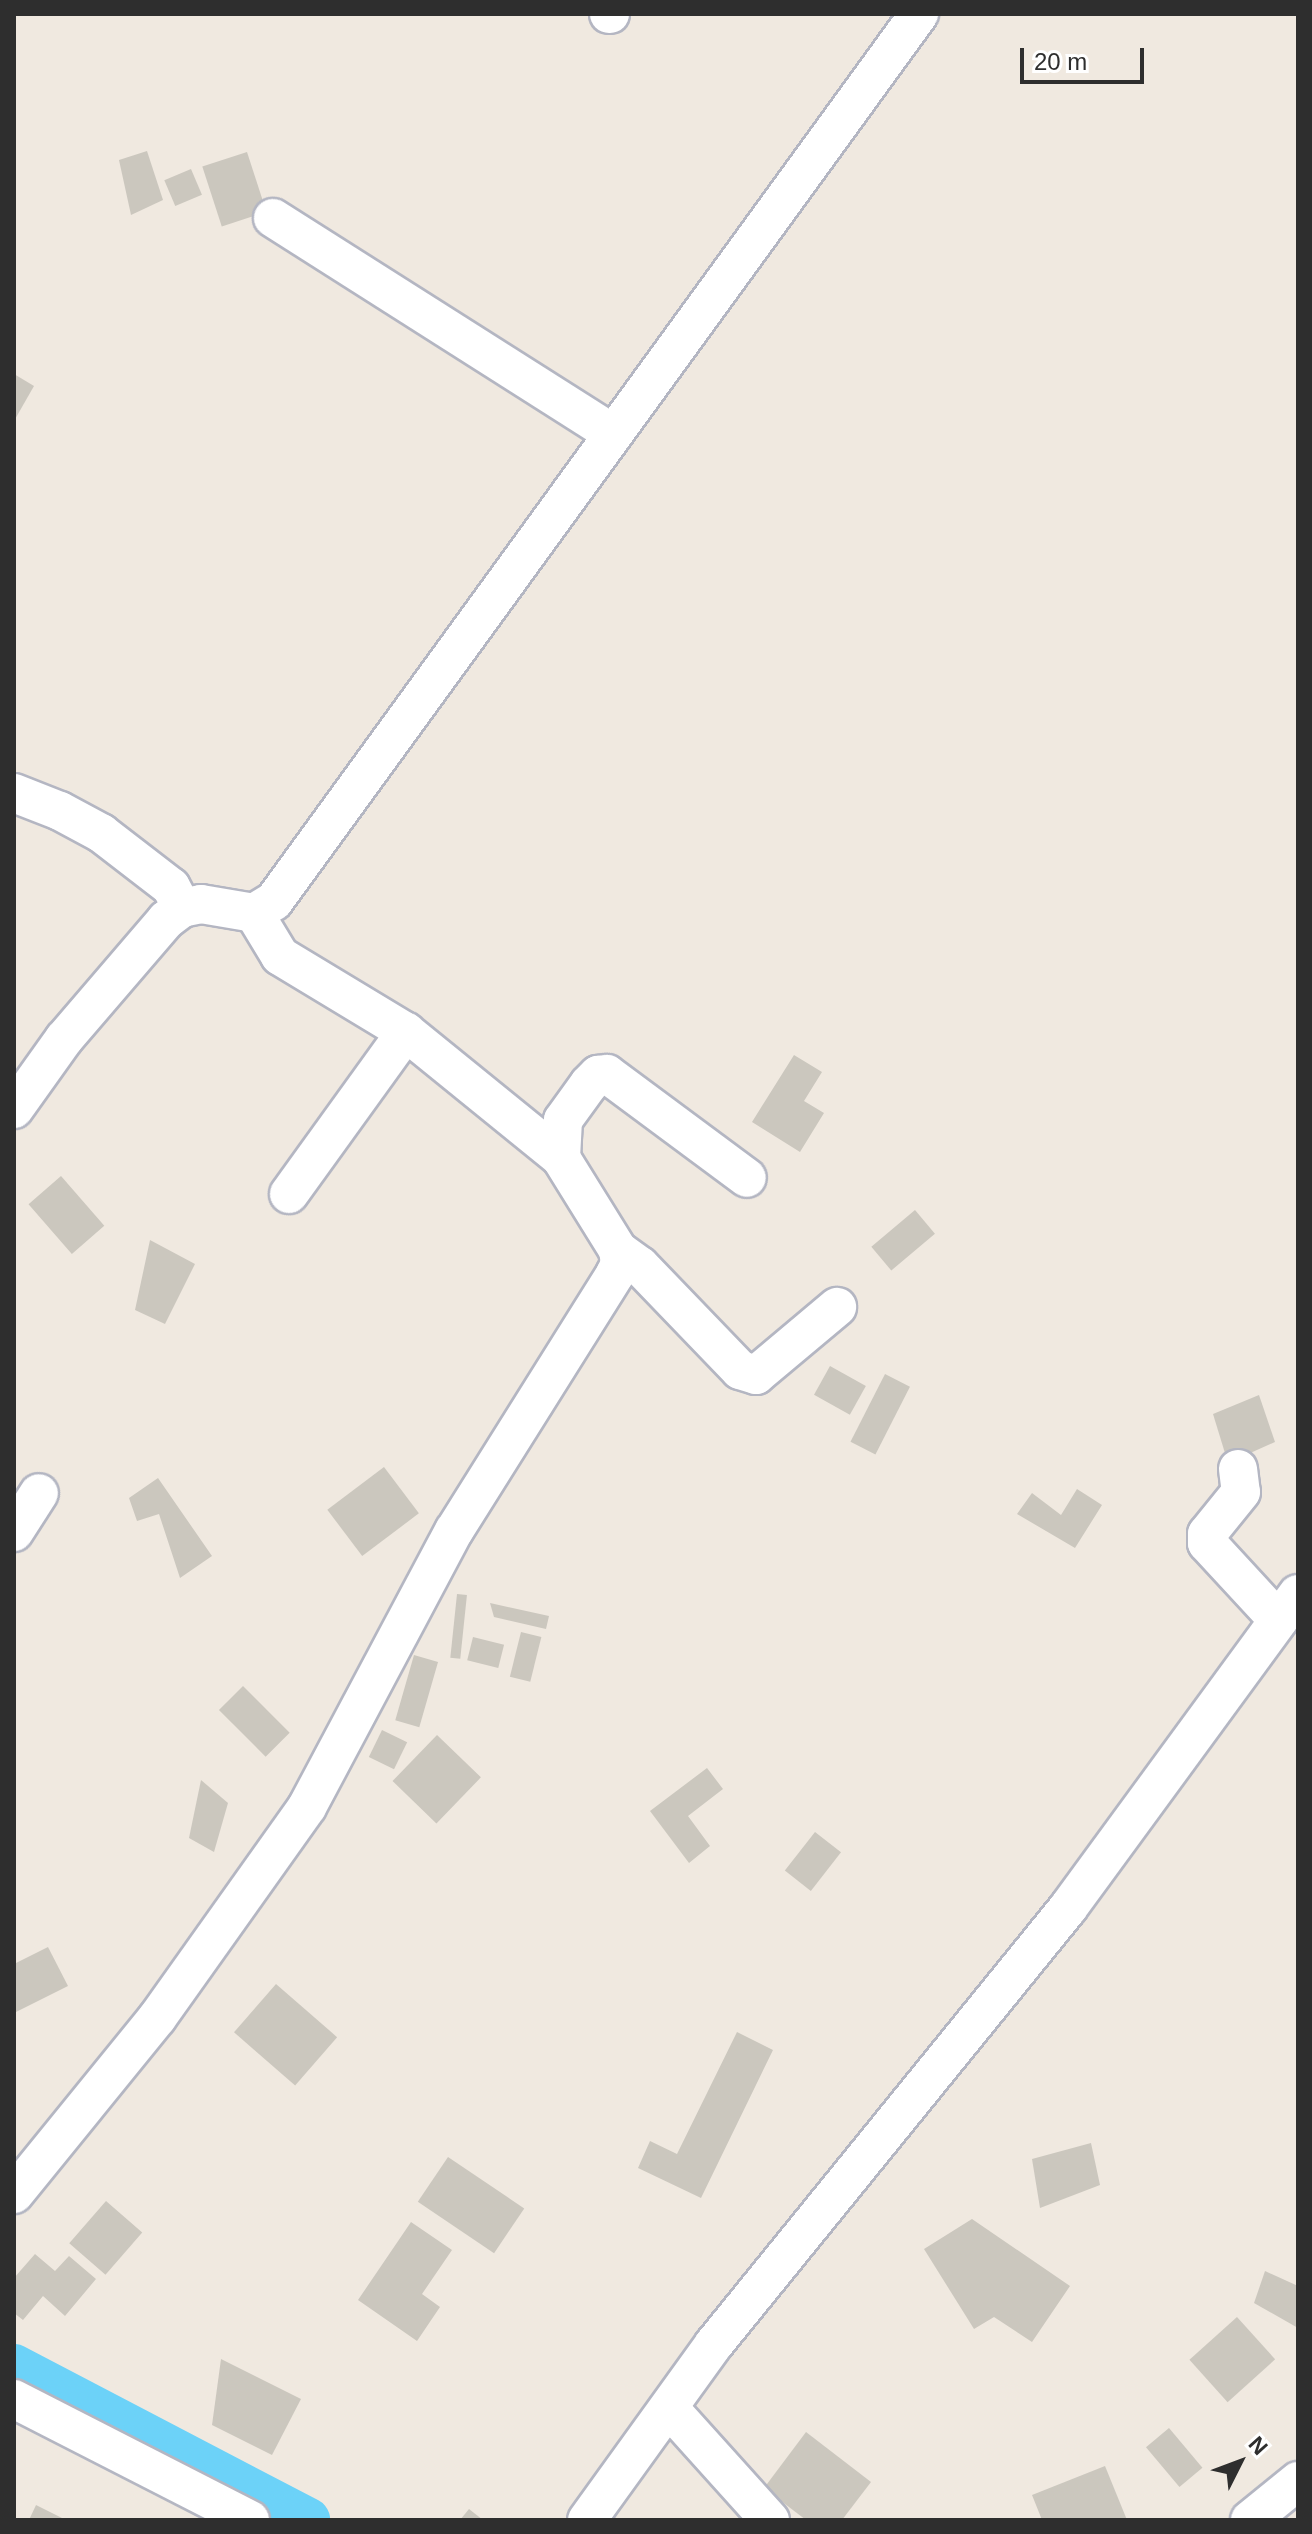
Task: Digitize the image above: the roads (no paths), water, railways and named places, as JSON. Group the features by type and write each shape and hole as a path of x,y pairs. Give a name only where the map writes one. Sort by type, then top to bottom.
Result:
{"street":[{"path":"14,1109 64,1039 166,920 182,908 201,904 254,913 274,901 919,14"},
{"path":"273,218 613,434"},
{"path":"14,793 60,811 101,833 171,887 182,908"},
{"path":"254,913 280,956 406,1032 561,1158 618,1250 640,1266 740,1370 756,1375 837,1307"},
{"path":"289,1194 406,1032"},
{"path":"561,1158 563,1120 589,1084 598,1075 607,1074 747,1178"},
{"path":"14,2194 157,2018 307,1807 454,1531 615,1274 620,1264 618,1250"},
{"path":"587,2520 714,2344 1068,1908 1288,1607 1207,1543 1207,1534 1241,1492 1238,1469"},
{"path":"14,1532 39,1493"},
{"path":"14,2399 250,2520"},
{"path":"669,2408 770,2520"},
{"path":"1250,2520 1298,2481"}],"waterway":[{"path":"14,2366 308,2520"}]}
